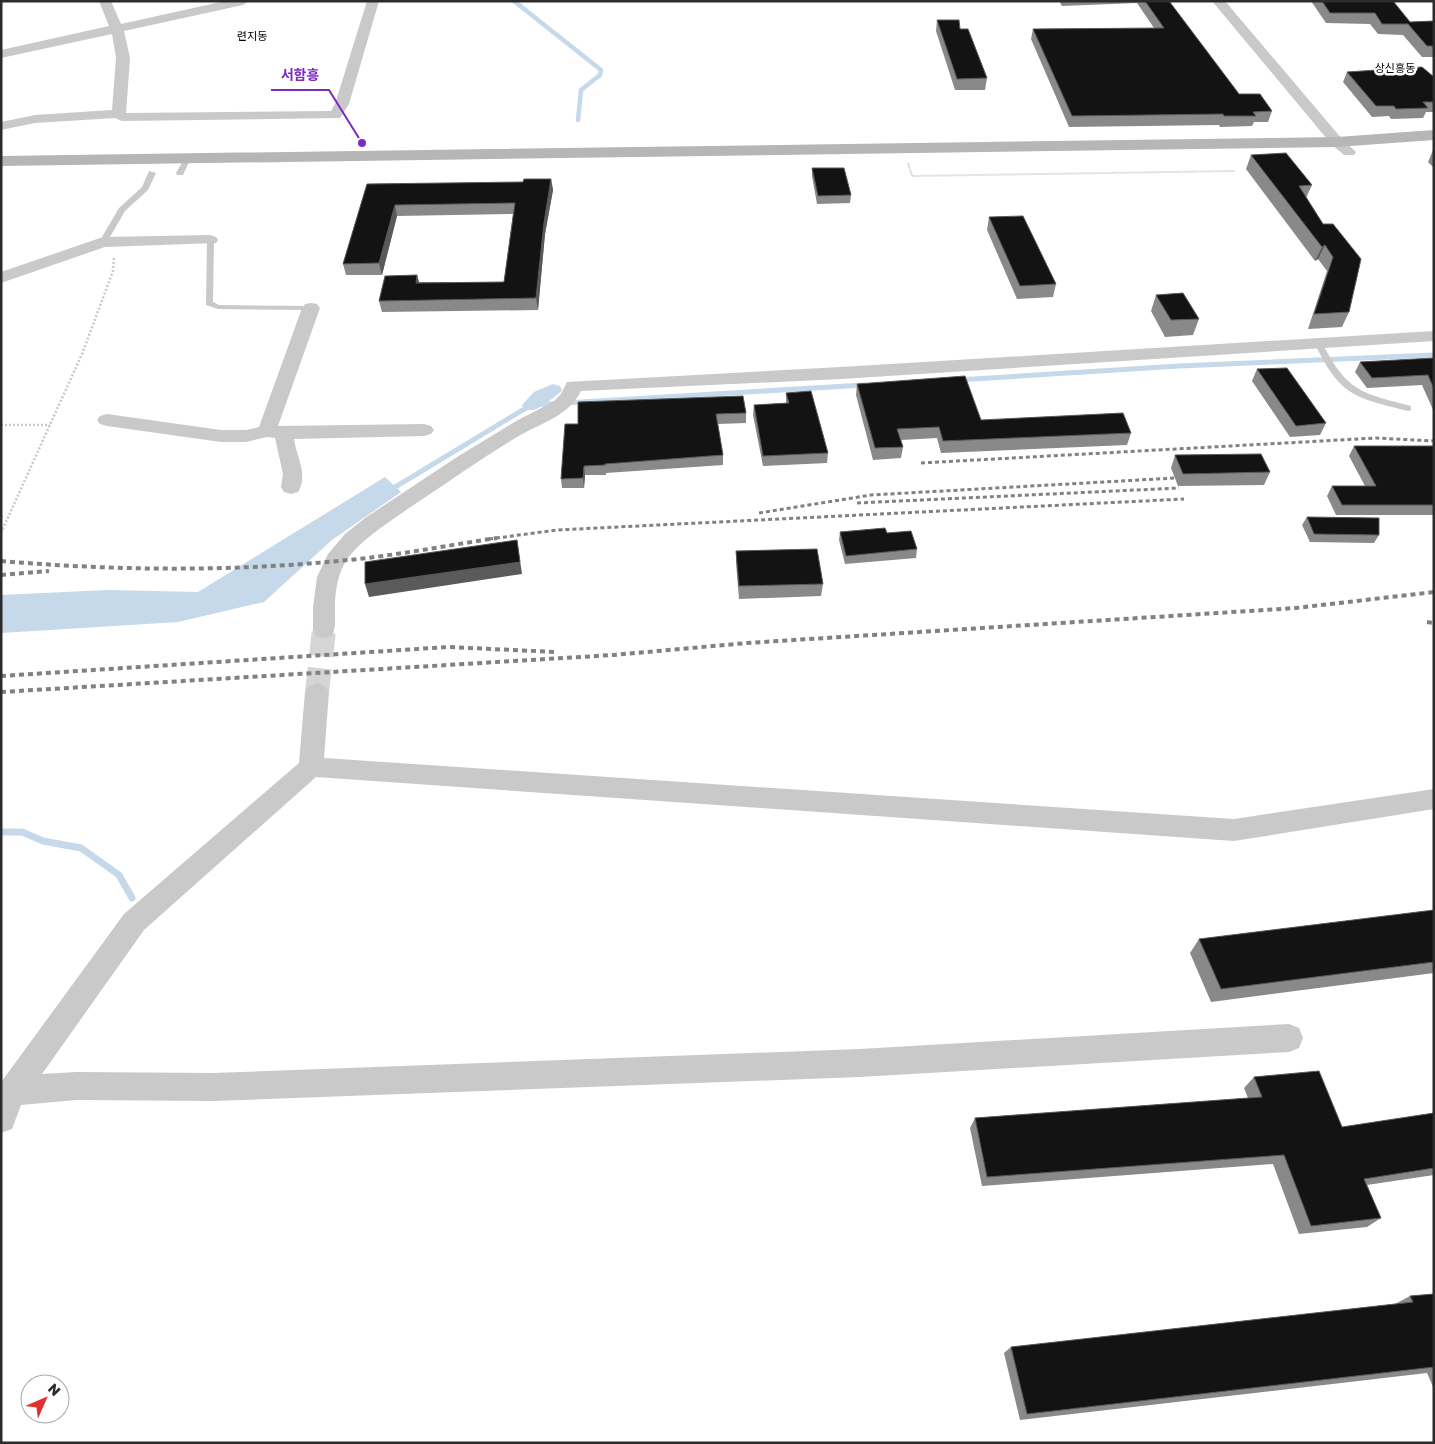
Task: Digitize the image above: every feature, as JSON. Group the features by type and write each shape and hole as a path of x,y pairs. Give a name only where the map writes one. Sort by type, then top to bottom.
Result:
{"main road":[{"path":"1343,147 1434,135"},
{"path":"1,162 183,166 1434,147"},
{"path":"1,175 152,173 183,166"}],"street":[{"path":"105,1 116,29 122,58 119,114"},
{"path":"1,54 243,1"},
{"path":"1,126 36,119 119,114 122,117 335,115 342,104 373,1"},
{"path":"1218,1 1343,147"},
{"path":"1,278 109,242 210,240"},
{"path":"277,432 311,308"},
{"path":"324,630 327,576 334,560 356,536 428,485 475,455 528,422 560,408 571,395 574,386 1320,347 1434,336"},
{"path":"107,420 221,436 246,436 277,432 424,430"},
{"path":"277,432 284,440 293,474 290,487"},
{"path":"1,1118 12,1091 134,922 311,767 317,692"},
{"path":"311,767 1234,830 1434,799"},
{"path":"12,1091 76,1086 213,1087 860,1063 1289,1038"}],"lane":[{"path":"109,242 122,210 145,188 152,173"},
{"path":"210,240 209,303 218,307 311,308"},
{"path":"1320,347 1331,366 1346,385 1359,394 1408,408"}],"path":[{"path":"912,176 1235,171"},
{"path":"1,533 82,354 113,271 109,242"},
{"path":"1,425 50,424"}],"water":[{"path":"385,477 401,492 332,540 264,602 178,622 1,633 1,595 108,590 198,592"}],"building":[{"path":"1145,1 1169,1 1239,94 1260,94 1272,111 1253,112 1256,116 1224,116 1223,114 1072,116 1033,29 1164,28"},
{"path":"1322,1 1393,1 1410,22 1434,21 1434,46 1427,46 1408,24 1382,24 1375,13 1330,13"},
{"path":"937,20 959,20 960,29 968,29 987,78 957,79"},
{"path":"1422,67 1434,77 1434,102 1423,102 1428,108 1396,109 1394,106 1376,106 1347,72"},
{"path":"1286,153 1312,185 1299,186 1323,224 1333,224 1361,259 1349,312 1314,314 1333,257 1325,245 1322,247 1251,155"},
{"path":"812,168 844,168 851,195 818,196"},
{"path":"524,179 551,179 536,298 379,301 385,276 417,275 416,283 504,282 515,203 395,205 379,263 343,264 367,184 523,182"},
{"path":"1023,216 1056,284 1020,286 989,217"},
{"path":"1183,293 1199,319 1171,320 1156,295"},
{"path":"1434,358 1434,389 1428,375 1372,378 1360,362"},
{"path":"1287,368 1326,423 1296,426 1257,369"},
{"path":"965,376 981,420 1123,413 1131,433 943,441 939,427 897,429 903,447 875,448 857,384"},
{"path":"811,391 828,453 763,456 754,405 789,403 786,393"},
{"path":"743,396 746,413 716,414 723,455 584,466 583,478 561,479 565,424 578,424 578,402"},
{"path":"1354,446 1434,446 1434,505 1342,505 1332,486 1376,486"},
{"path":"1261,454 1270,472 1183,474 1175,455"},
{"path":"1307,517 1379,518 1379,535 1314,534"},
{"path":"885,528 887,533 911,531 917,549 846,556 840,532"},
{"path":"517,540 520,562 365,584 365,562"},
{"path":"817,549 823,584 739,586 736,551"},
{"path":"1434,910 1434,962 1221,989 1199,939"},
{"path":"1319,1071 1342,1127 1434,1113 1434,1168 1364,1179 1381,1218 1311,1226 1284,1155 987,1177 975,1118 1262,1097 1254,1077"},
{"path":"1434,1294 1434,1367 1027,1414 1011,1347 1413,1302 1410,1296"}],"waterway":[{"path":"514,1 601,70 600,75 581,90 578,120"},
{"path":"957,380 1179,366 1434,355"},
{"path":"387,492 531,405 864,385"},
{"path":"531,405 541,396 553,390"},
{"path":"1,832 22,832 43,841 81,848 119,875 132,898"}],"tunnel":[{"path":"317,692 324,630"}],"railway":[{"path":"921,463 1376,438 1434,441"},
{"path":"759,513 871,495 1175,478"},
{"path":"857,503 1179,488"},
{"path":"489,539 557,530 1184,499"},
{"path":"1,561 90,567 179,569 269,566 375,557 497,538"},
{"path":"1,575 49,571"},
{"path":"1,692 613,655 747,643 1296,608 1434,592"},
{"path":"1427,622 1434,623"},
{"path":"1,676 448,647 555,652"}],"place":[{"name":"서함흥","path":"362,143"}],"district":[{"name":"련지동","path":"252,36"},
{"name":"상신흥동","path":"1395,68"}]}
